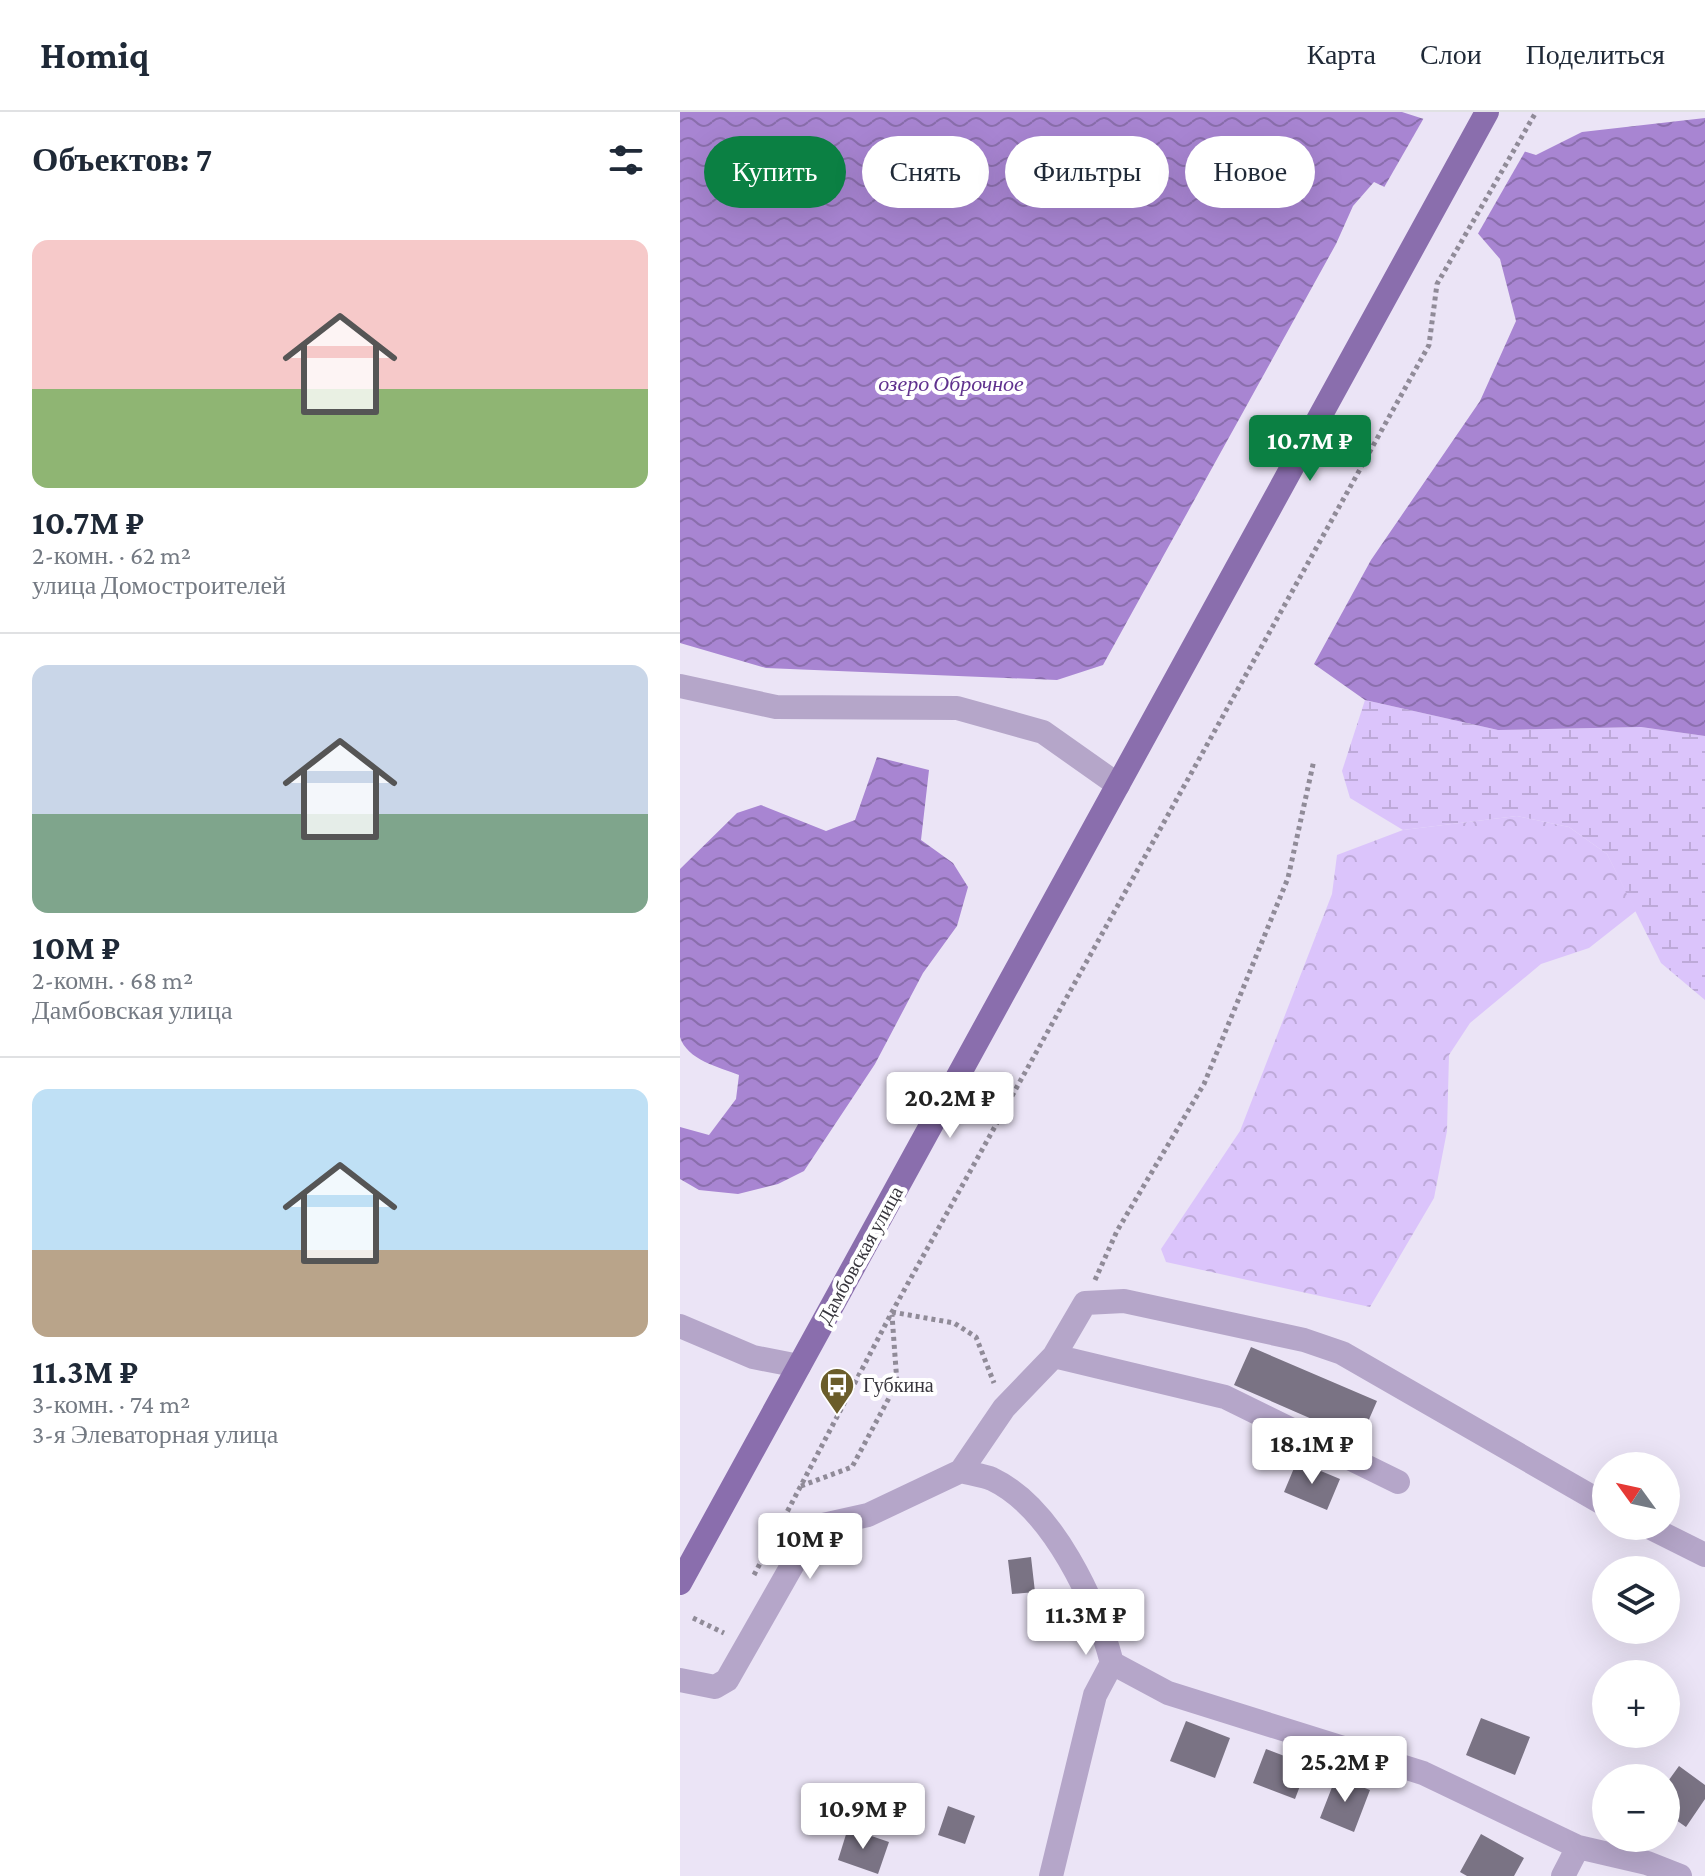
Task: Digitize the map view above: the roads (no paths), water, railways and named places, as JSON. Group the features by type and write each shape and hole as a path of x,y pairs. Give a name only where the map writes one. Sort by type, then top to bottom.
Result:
{"main road":[{"name":"Дамбовская улица","path":"680,1583 1487,112"}],"street":[{"path":"680,686 776,707 957,708 1043,732 1118,785"},
{"path":"680,1680 715,1687 727,1680 814,1527 868,1515 961,1471 1004,1408 1054,1356 1085,1303 1124,1301 1304,1340 1342,1353 1592,1497"},
{"path":"680,1326 753,1357 799,1366"},
{"path":"1054,1356 1225,1397 1398,1482"},
{"path":"961,1471 992,1479 1018,1498 1059,1541 1100,1619 1112,1663 1095,1695 1051,1876"},
{"path":"1675,1540 1705,1555"},
{"path":"1112,1663 1168,1693 1423,1773 1578,1847 1647,1863 1680,1876"},
{"path":"1563,1876 1578,1847"}],"water":[{"name":"озеро Оброчное","path":"680,112 1402,112 1536,155 1582,132 1705,118 1705,736 1641,727 1498,730 1365,700 1314,664 1371,560 1480,401 1516,321 1500,259 1475,230 1374,182 1353,206 1336,244 1103,665 1057,680 766,668 680,643"},
{"path":"877,757 929,770 921,840 953,863 968,887 957,926 923,973 875,1064 804,1171 778,1184 738,1194 699,1190 680,1179 680,1127 709,1135 736,1099 739,1075 696,1057 680,1037 680,869 737,813 761,805 826,831 855,820"}],"place":[{"name":"Губкина","path":"837,1416"}]}
